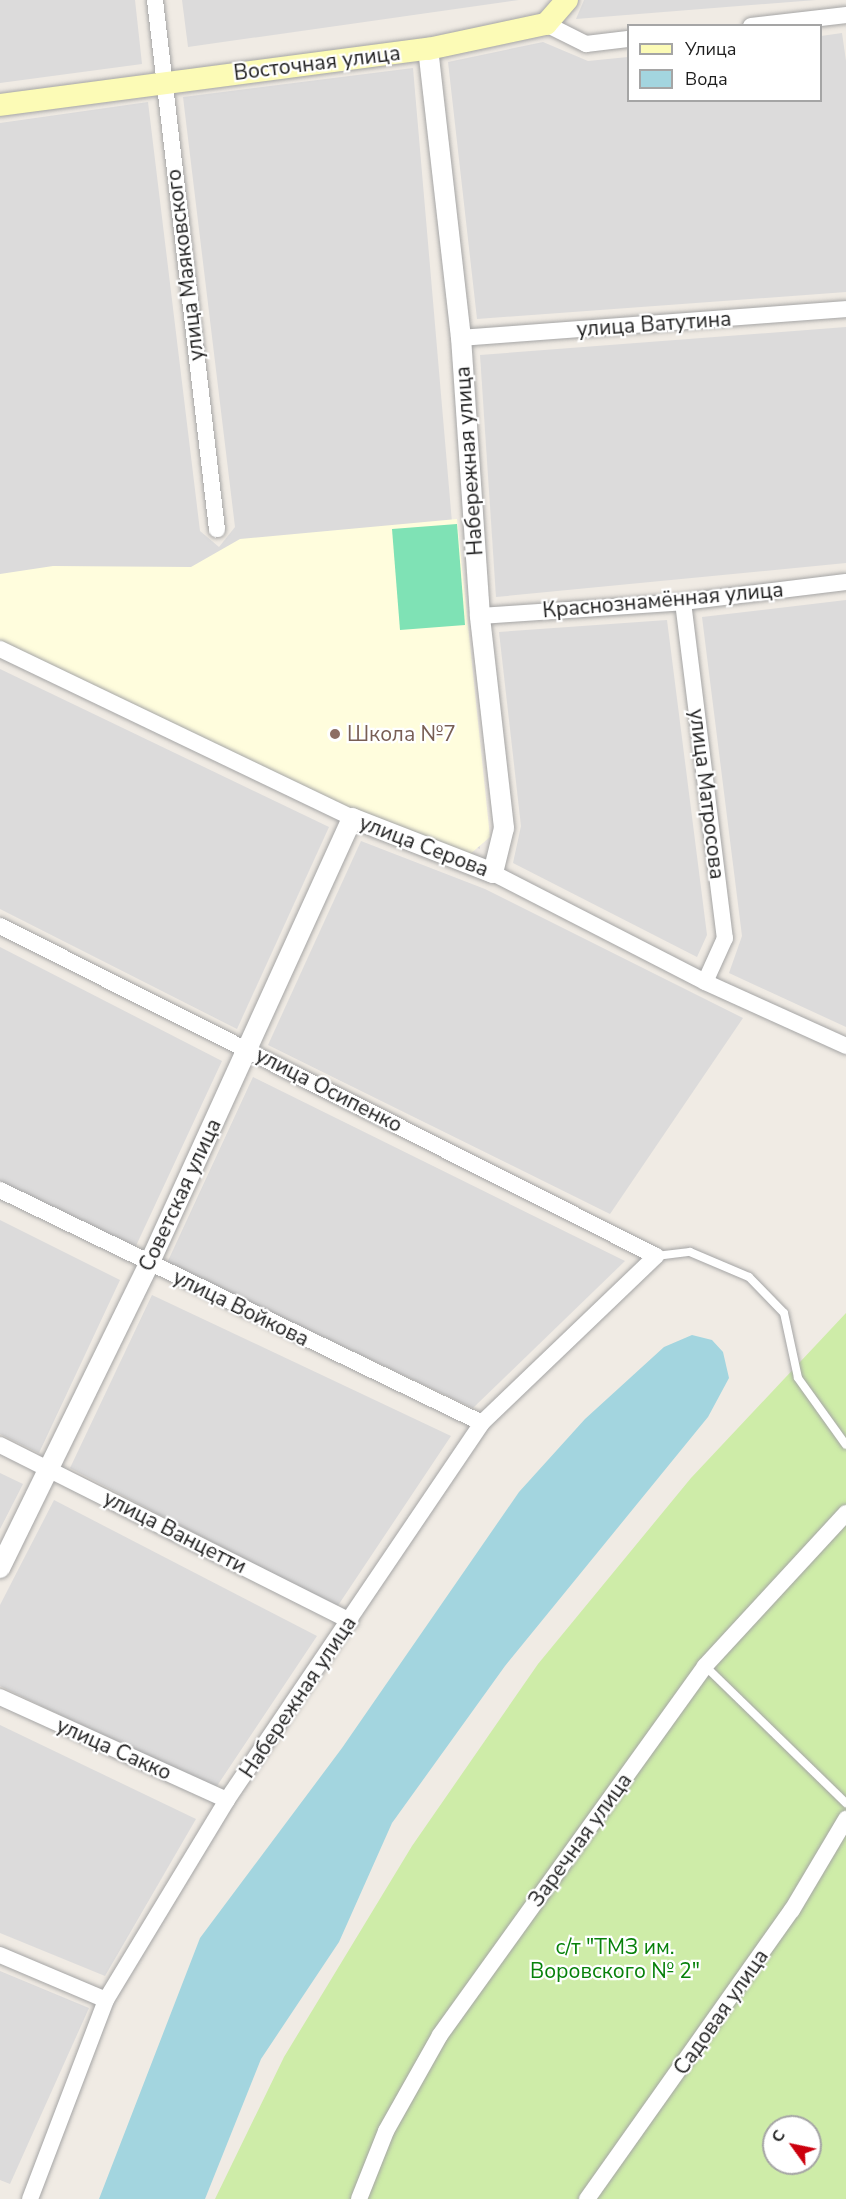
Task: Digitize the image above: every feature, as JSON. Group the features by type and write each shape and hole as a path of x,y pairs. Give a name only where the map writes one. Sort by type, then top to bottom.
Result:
{"main road":[{"path":"546,24 567,0"},
{"name":"Восточная улица","path":"0,105 428,49 546,24"}],"street":[{"name":"улица Маяковского","path":"154,0 217,529"},
{"path":"768,24 846,15"},
{"path":"546,24 586,44 627,39"},
{"name":"Набережная улица","path":"428,49 461,338 480,616 504,828 493,873"},
{"name":"улица Ватутина","path":"461,338 846,309"},
{"name":"Краснознамённая улица","path":"480,616 683,602 846,582"},
{"name":"улица Матросова","path":"683,602 725,938 705,982"},
{"name":"улица Серова","path":"0,649 352,818 493,873 705,982 846,1046"},
{"name":"Советская улица","path":"0,1569 149,1264 352,818"},
{"name":"улица Осипенко","path":"0,926 656,1256"},
{"name":"улица Войкова","path":"0,1190 482,1423"},
{"name":"Набережная улица","path":"30,2199 106,2000 227,1800 482,1423 656,1256"},
{"name":"улица Ванцетти","path":"0,1445 350,1621"},
{"name":"Заречная улица","path":"359,2199 386,2130 440,2035 705,1666 846,1513"},
{"name":"улица Сакко","path":"0,1697 227,1800"},
{"name":"Садовая улица","path":"587,2199 792,1910 846,1819"},
{"path":"0,1955 106,2000"}],"lane":[{"path":"656,1256 690,1252 749,1277 784,1312 798,1378 846,1445"},
{"path":"705,1666 846,1803"}],"shaded area":[{"path":"0,0 135,0 142,64 0,83"},
{"path":"182,0 519,0 188,47"},
{"path":"584,0 816,0 576,19"},
{"path":"842,33 846,61 846,292 477,319 448,62 543,42 588,61 627,57 627,102 822,102 822,36"},
{"path":"413,68 480,849 359,802 0,630 0,123 148,102 200,531 219,547 235,527 183,97"},
{"path":"846,327 846,563 496,597 480,355"},
{"name":"Школа №7","path":"457,519 490,837 469,855 342,805 0,645 0,574 53,566 191,567 240,539"},
{"path":"846,600 846,1027 729,973 742,936 702,617"},
{"path":"667,620 707,935 697,957 513,863 521,826 499,632"},
{"path":"0,669 329,827 237,1029 0,909"},
{"path":"361,841 485,889 743,1018 610,1214 268,1045"},
{"path":"0,947 222,1061 135,1248 0,1181"},
{"path":"253,1077 625,1261 473,1408 167,1263"},
{"path":"0,1220 120,1280 39,1453 0,1434"},
{"path":"152,1295 451,1436 337,1607 70,1468"},
{"path":"0,1473 23,1484 0,1529"},
{"path":"54,1500 317,1636 215,1789 0,1686 0,1605"},
{"path":"0,1725 196,1819 105,1976 0,1933"},
{"path":"0,1971 89,2008 10,2184 0,2180"}],"green space":[{"path":"457,524 465,625 400,630 392,529"},
{"name":"с/т \"ТМЗ им. Воровского № 2\"","path":"846,1313 846,2199 215,2199 284,2057 412,1846 538,1664 691,1478"}],"water":[{"path":"692,1335 712,1340 723,1352 729,1378 708,1417 505,1666 392,1823 339,1942 261,2059 205,2199 99,2199 200,1938 342,1748 519,1492 585,1419 664,1347"}],"place":[{"name":"Школа №7","path":"335,734"}]}
